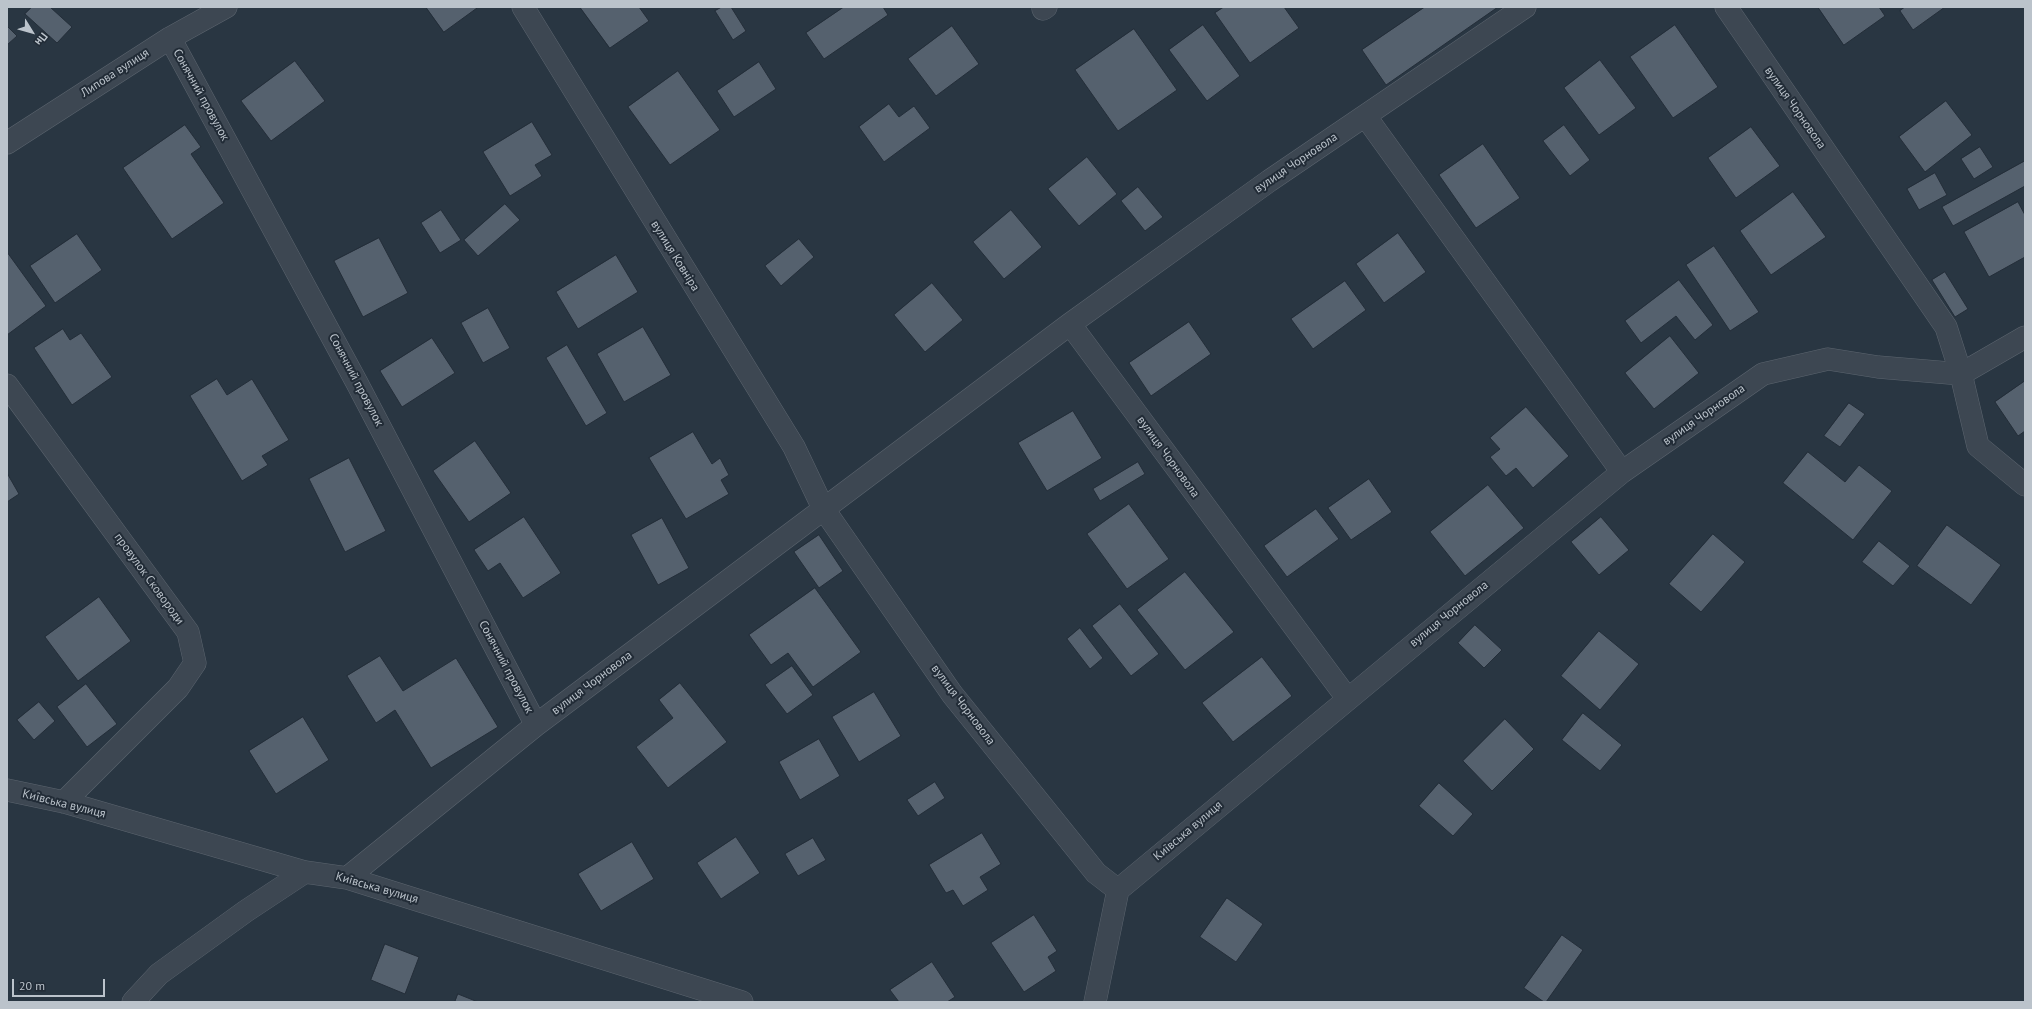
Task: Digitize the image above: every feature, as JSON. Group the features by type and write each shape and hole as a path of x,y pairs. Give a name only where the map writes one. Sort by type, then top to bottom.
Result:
{"street":[{"name":"Липова вулиця","path":"7,143 170,38 226,7"},
{"name":"вулиця Ковніра","path":"522,7 794,447 823,508"},
{"name":"вулиця Чорновола","path":"347,878 536,725 1070,324 1269,181 1366,117 1525,7"},
{"name":"вулиця Чорновола","path":"1726,7 1946,327 1961,374 1978,446 2025,485"},
{"name":"Сонячний провулок","path":"170,38 357,383 536,725"},
{"path":"1366,117 1622,472"},
{"name":"вулиця Чорновола","path":"1070,324 1347,698 1622,472 1763,374 1828,359 1878,367 1961,374"},
{"path":"1961,374 2025,337"},
{"name":"провулок Сковороди","path":"7,385 188,632 195,663 178,688 64,802"},
{"name":"вулиця Чорновола","path":"823,508 952,694 1096,873 1118,890"},
{"name":"Київська вулиця","path":"1118,890 1347,698"},
{"name":"Київська вулиця","path":"7,790 64,802 305,872 347,878 742,1002"},
{"path":"133,1002 159,974 246,911 305,872"},
{"path":"1095,1002 1118,890"}],"building":[{"path":"32,7 50,7 72,27 57,43 25,14"},
{"path":"426,7 477,7 477,8 444,32"},
{"path":"580,7 639,7 649,21 610,48"},
{"path":"722,7 731,7 746,31 733,40 715,11"},
{"path":"844,7 883,7 888,15 824,59 806,33"},
{"path":"1224,7 1284,7 1299,28 1250,63 1215,13"},
{"path":"1425,7 1498,7 1386,85 1362,50"},
{"path":"1818,7 1879,7 1885,16 1844,45"},
{"path":"1905,7 1945,7 1913,30 1900,11"},
{"path":"1203,25 1240,76 1207,101 1169,50"},
{"path":"1675,25 1718,87 1673,118 1630,57"},
{"path":"7,26 17,36 7,45"},
{"path":"952,26 979,64 936,96 908,59"},
{"path":"1134,29 1177,90 1118,131 1075,70"},
{"path":"1600,60 1636,108 1599,135 1564,88"},
{"path":"295,61 325,101 271,141 241,101"},
{"path":"759,62 776,89 734,117 717,91"},
{"path":"678,71 720,130 670,165 628,107"},
{"path":"1946,101 1972,135 1925,172 1899,137"},
{"path":"889,104 899,117 914,106 930,128 884,162 859,127"},
{"path":"532,122 552,155 535,165 542,176 510,196 483,152"},
{"path":"185,125 201,147 191,154 224,203 172,239 123,168"},
{"path":"1564,125 1590,160 1570,176 1543,141"},
{"path":"1751,127 1780,166 1736,198 1708,158"},
{"path":"1483,144 1520,198 1476,228 1439,175"},
{"path":"1980,147 1993,167 1974,179 1961,159"},
{"path":"1087,157 1117,194 1079,226 1048,189"},
{"path":"2025,161 2025,186 1953,226 1942,207"},
{"path":"1935,173 1947,195 1919,210 1907,189"},
{"path":"1138,187 1163,217 1145,231 1121,201"},
{"path":"1793,192 1826,237 1771,275 1740,231"},
{"path":"2018,202 2025,215 2025,257 1989,277 1964,232"},
{"path":"505,204 520,220 478,256 464,240"},
{"path":"441,210 461,240 440,253 421,223"},
{"path":"1011,210 1042,247 1004,279 973,242"},
{"path":"1398,233 1426,272 1384,303 1356,264"},
{"path":"77,234 102,270 55,303 30,266"},
{"path":"379,238 408,293 363,317 334,261"},
{"path":"799,239 814,257 781,286 765,266"},
{"path":"1714,246 1759,312 1730,331 1686,265"},
{"path":"7,252 46,306 7,335"},
{"path":"616,255 638,292 578,329 556,292"},
{"path":"1945,272 1968,309 1955,317 1932,280"},
{"path":"1679,280 1713,325 1695,340 1676,316 1641,343 1625,321"},
{"path":"1345,281 1366,310 1313,349 1291,319"},
{"path":"932,283 963,320 925,352 894,315"},
{"path":"488,308 510,348 483,363 461,323"},
{"path":"1189,322 1211,354 1151,396 1129,363"},
{"path":"643,327 671,375 624,402 597,354"},
{"path":"63,329 70,340 81,333 112,377 72,405 34,348"},
{"path":"1670,336 1699,373 1654,409 1625,373"},
{"path":"432,338 455,373 402,407 380,371"},
{"path":"567,345 607,413 586,426 546,358"},
{"path":"217,379 227,395 252,379 289,440 262,456 268,465 242,481 190,396"},
{"path":"2025,381 2025,431 2018,436 1995,402"},
{"path":"1849,403 1865,414 1840,447 1824,436"},
{"path":"1526,407 1569,456 1533,488 1516,468 1506,476 1490,457 1500,449 1490,438"},
{"path":"1073,411 1102,458 1047,491 1018,443"},
{"path":"693,432 712,464 720,458 729,475 721,480 729,494 686,519 649,458"},
{"path":"475,441 511,493 469,522 433,471"},
{"path":"1808,452 1845,482 1859,465 1892,491 1853,540 1783,483"},
{"path":"349,458 386,531 345,552 309,479"},
{"path":"1138,462 1145,474 1100,501 1093,489"},
{"path":"7,473 19,494 7,502"},
{"path":"1369,479 1392,512 1351,540 1328,508"},
{"path":"1488,485 1524,528 1465,576 1430,532"},
{"path":"1129,504 1169,559 1127,589 1087,534"},
{"path":"1316,509 1339,539 1287,577 1264,546"},
{"path":"524,517 561,573 523,598 500,563 488,571 474,550"},
{"path":"1601,517 1629,550 1599,575 1571,542"},
{"path":"662,518 689,568 658,585 631,535"},
{"path":"1947,525 2001,565 1971,605 1917,566"},
{"path":"1713,534 1745,562 1701,612 1669,584"},
{"path":"819,535 843,571 819,588 794,552"},
{"path":"1879,541 1910,566 1893,586 1862,562"},
{"path":"1185,572 1234,632 1185,670 1137,610"},
{"path":"815,588 861,652 813,687 788,653 771,665 749,635"},
{"path":"99,597 131,641 78,681 45,637"},
{"path":"1120,604 1159,654 1131,676 1092,626"},
{"path":"1475,625 1502,650 1484,668 1458,643"},
{"path":"1080,628 1103,658 1090,669 1067,639"},
{"path":"1599,631 1639,664 1600,710 1561,676"},
{"path":"380,656 403,691 456,658 498,727 431,768 395,710 376,723 347,676"},
{"path":"1262,657 1292,696 1233,742 1202,703"},
{"path":"792,666 813,695 787,714 765,685"},
{"path":"680,683 727,742 668,788 636,747 673,718 659,700"},
{"path":"86,684 117,724 87,747 57,707"},
{"path":"874,692 901,736 859,762 832,717"},
{"path":"39,702 55,721 34,740 17,720"},
{"path":"1583,713 1622,745 1600,771 1562,740"},
{"path":"303,717 329,760 276,794 249,751"},
{"path":"1505,719 1534,749 1492,791 1463,761"},
{"path":"819,739 840,776 800,800 779,762"},
{"path":"935,782 945,798 918,816 907,800"},
{"path":"1439,783 1473,814 1453,836 1419,806"},
{"path":"982,833 1001,864 980,877 988,890 963,906 953,890 946,893 929,865"},
{"path":"736,837 760,873 721,899 697,863"},
{"path":"813,838 826,860 798,876 785,854"},
{"path":"632,842 654,879 601,911 578,874"},
{"path":"1227,898 1263,924 1236,962 1200,937"},
{"path":"1034,915 1057,951 1048,957 1056,971 1024,992 991,943"},
{"path":"1562,935 1583,950 1546,1002 1544,1002 1524,988"},
{"path":"385,944 419,957 405,994 371,980"},
{"path":"932,962 955,997 947,1002 899,1002 890,990"},
{"path":"458,994 478,1002 455,1002"}]}
